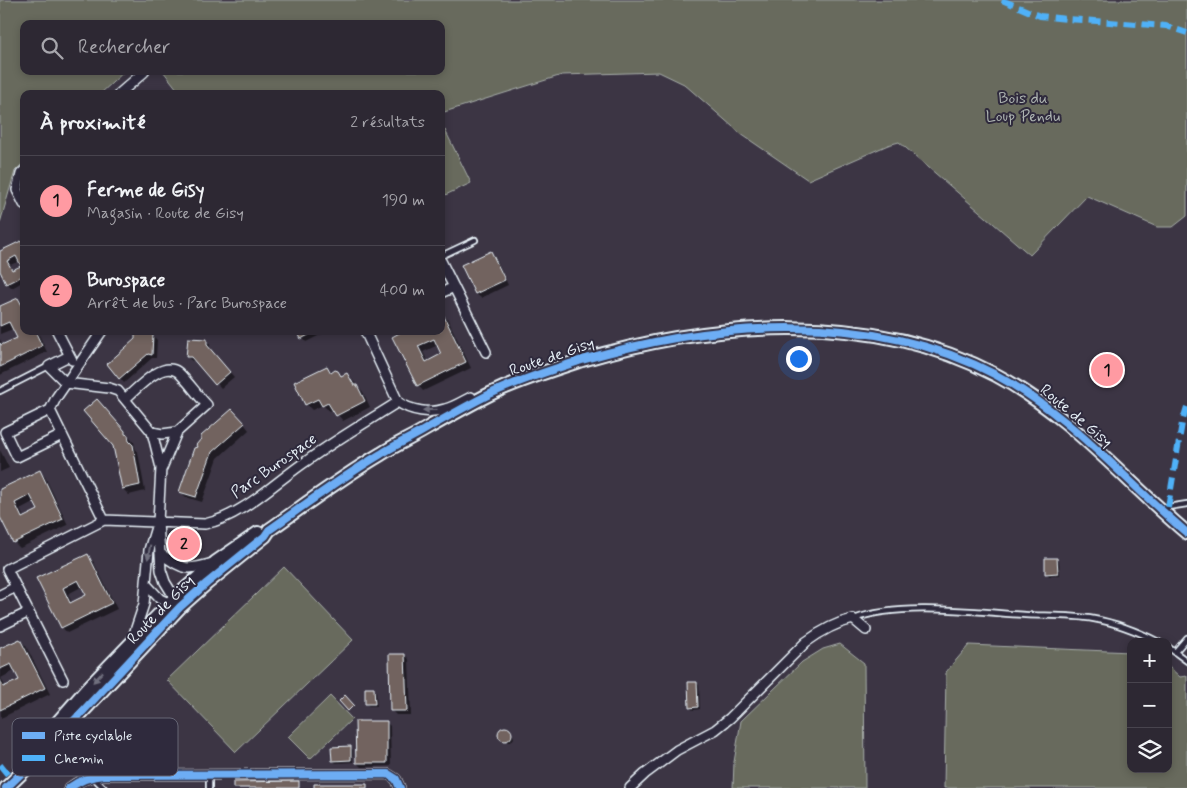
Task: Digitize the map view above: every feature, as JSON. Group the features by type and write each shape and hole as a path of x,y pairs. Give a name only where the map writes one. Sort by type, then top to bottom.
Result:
{"street":[{"path":"124,90 141,75"},
{"path":"20,178 17,190 20,196"},
{"path":"445,269 486,352"},
{"path":"445,292 454,287"},
{"name":"Route de Gisy","path":"75,718 174,603 207,583 265,536 269,530 328,488 384,452 490,394 565,365 642,344 719,332 808,328 893,338 977,365 1032,396 1067,423 1166,510 1187,533"},
{"path":"59,335 69,356 77,367"},
{"path":"96,335 52,403 50,410 104,520"},
{"path":"367,335 398,402 416,410 445,410 493,388 526,379"},
{"path":"69,356 49,366 66,383 118,391 152,432 162,468"},
{"path":"126,399 160,370 168,368 177,371 206,405 176,432 162,468 158,522 162,577 174,603"},
{"name":"Parc Burospace","path":"63,680 16,587 4,571 104,520 205,524 219,521 229,516 308,459 398,402"},
{"path":"50,410 5,432 17,456 62,435"},
{"path":"152,432 162,434 176,432"},
{"path":"131,641 142,611 149,550 158,522"},
{"name":"Route de Gisy","path":"62,718 131,641 216,562 261,531 269,530"},
{"path":"161,554 185,568 191,569 216,562"},
{"path":"146,584 160,599 174,603"},
{"path":"0,595 16,587"},
{"path":"0,626 29,612"},
{"path":"630,788 645,774 678,750 714,730 730,718 806,642 818,633 853,619 866,630"},
{"path":"178,775 388,774 396,778 400,788"},
{"name":"Route de Gisy","path":"6,788 17,776"},
{"path":"69,788 92,776"}],"lane":[{"path":"445,254 475,240"},
{"path":"0,391 49,366"},
{"path":"1166,510 1187,504"},
{"path":"853,619 861,616 904,610 937,610 1094,619 1134,630 1151,638"},
{"path":"1175,652 1187,638"},
{"path":"1172,650 1187,660"},
{"path":"210,775 210,788"},
{"path":"92,776 104,788"}],"green space":[{"name":"Bois du Loup Pendu","path":"0,0 1187,0 1187,216 1173,227 1157,227 1087,196 1030,255 899,142 808,180 741,134 684,84 659,72 562,75 445,112 445,90 178,90 166,75 445,75 445,20 20,20 20,75 121,75 104,90 20,90 20,166 15,171 0,223"},
{"path":"445,130 471,183 445,195"},
{"path":"284,567 353,640 236,752 167,680"},
{"path":"840,644 864,663 865,788 733,788 734,762 741,721 802,662 823,649"},
{"path":"969,645 1127,652 1127,773 1172,773 1172,670 1180,677 1187,676 1187,788 944,788 946,672"},
{"path":"330,696 352,719 310,759 288,737"}],"building":[{"path":"20,241 20,264 16,256 7,261 12,270 20,266 20,277 6,284 0,271 0,251"},
{"path":"491,251 505,280 475,294 461,265"},
{"path":"18,298 20,302 20,335 37,335 42,346 0,367 0,343 1,345 17,338 9,322 0,326 0,306"},
{"path":"445,318 466,362 417,386 392,337 396,335 445,335","holes":["434,339 441,354 426,362 418,346"]},
{"path":"135,335 153,335 152,355 148,354 119,379 107,364 135,339"},
{"path":"299,335 308,335 301,339"},
{"path":"188,338 207,339 207,345 230,372 215,385 191,357 186,357"},
{"path":"327,366 331,373 335,370 341,376 347,373 354,385 357,385 365,401 336,416 328,403 322,406 318,399 305,405 294,382"},
{"path":"97,399 125,431 133,445 140,485 122,489 113,446 83,411"},
{"path":"232,409 245,423 212,452 196,497 179,492 194,448 197,447 196,445 201,436"},
{"path":"40,470 63,519 13,543 0,517 0,489","holes":["30,495 38,510 22,518 15,503"]},
{"path":"88,554 112,603 61,628 36,578","holes":["78,580 86,595 70,603 63,588"]},
{"path":"1045,558 1057,558 1058,573 1045,574"},
{"path":"20,639 45,688 0,710 0,680 3,687 19,680 11,664 0,669 0,648"},
{"path":"389,654 405,654 407,711 390,711"},
{"path":"688,682 697,682 698,707 689,708"},
{"path":"365,688 374,688 375,704 365,704"},
{"path":"345,695 354,705 348,711 339,701"},
{"path":"355,721 387,721 387,763 356,763"},
{"path":"505,727 510,729 512,734 510,739 505,741 500,739 498,734 500,729"},
{"path":"351,746 351,760 332,761 331,747"},
{"path":"299,781 299,788 233,788 233,782"},
{"path":"314,784 367,784 367,788 314,788"}],"marked path":[{"path":"1002,0 1040,16 1166,26 1187,33"},
{"path":"1168,507 1182,423 1187,407"},
{"path":"0,765 13,781"}],"cycle path":[{"path":"77,718 180,607 265,536 269,530 352,472 386,451 490,394 524,380 582,360 632,347 684,337 738,330 791,328 845,331 897,339 948,354 996,375 1048,409 1096,449 1187,533"},
{"path":"178,775 388,774 396,779 400,788"},
{"path":"6,788 18,776"},
{"path":"69,788 94,776"}],"place":[{"name":"Ferme de Gisy","path":"1107,370"},
{"name":"Burospace","path":"184,544"}]}
